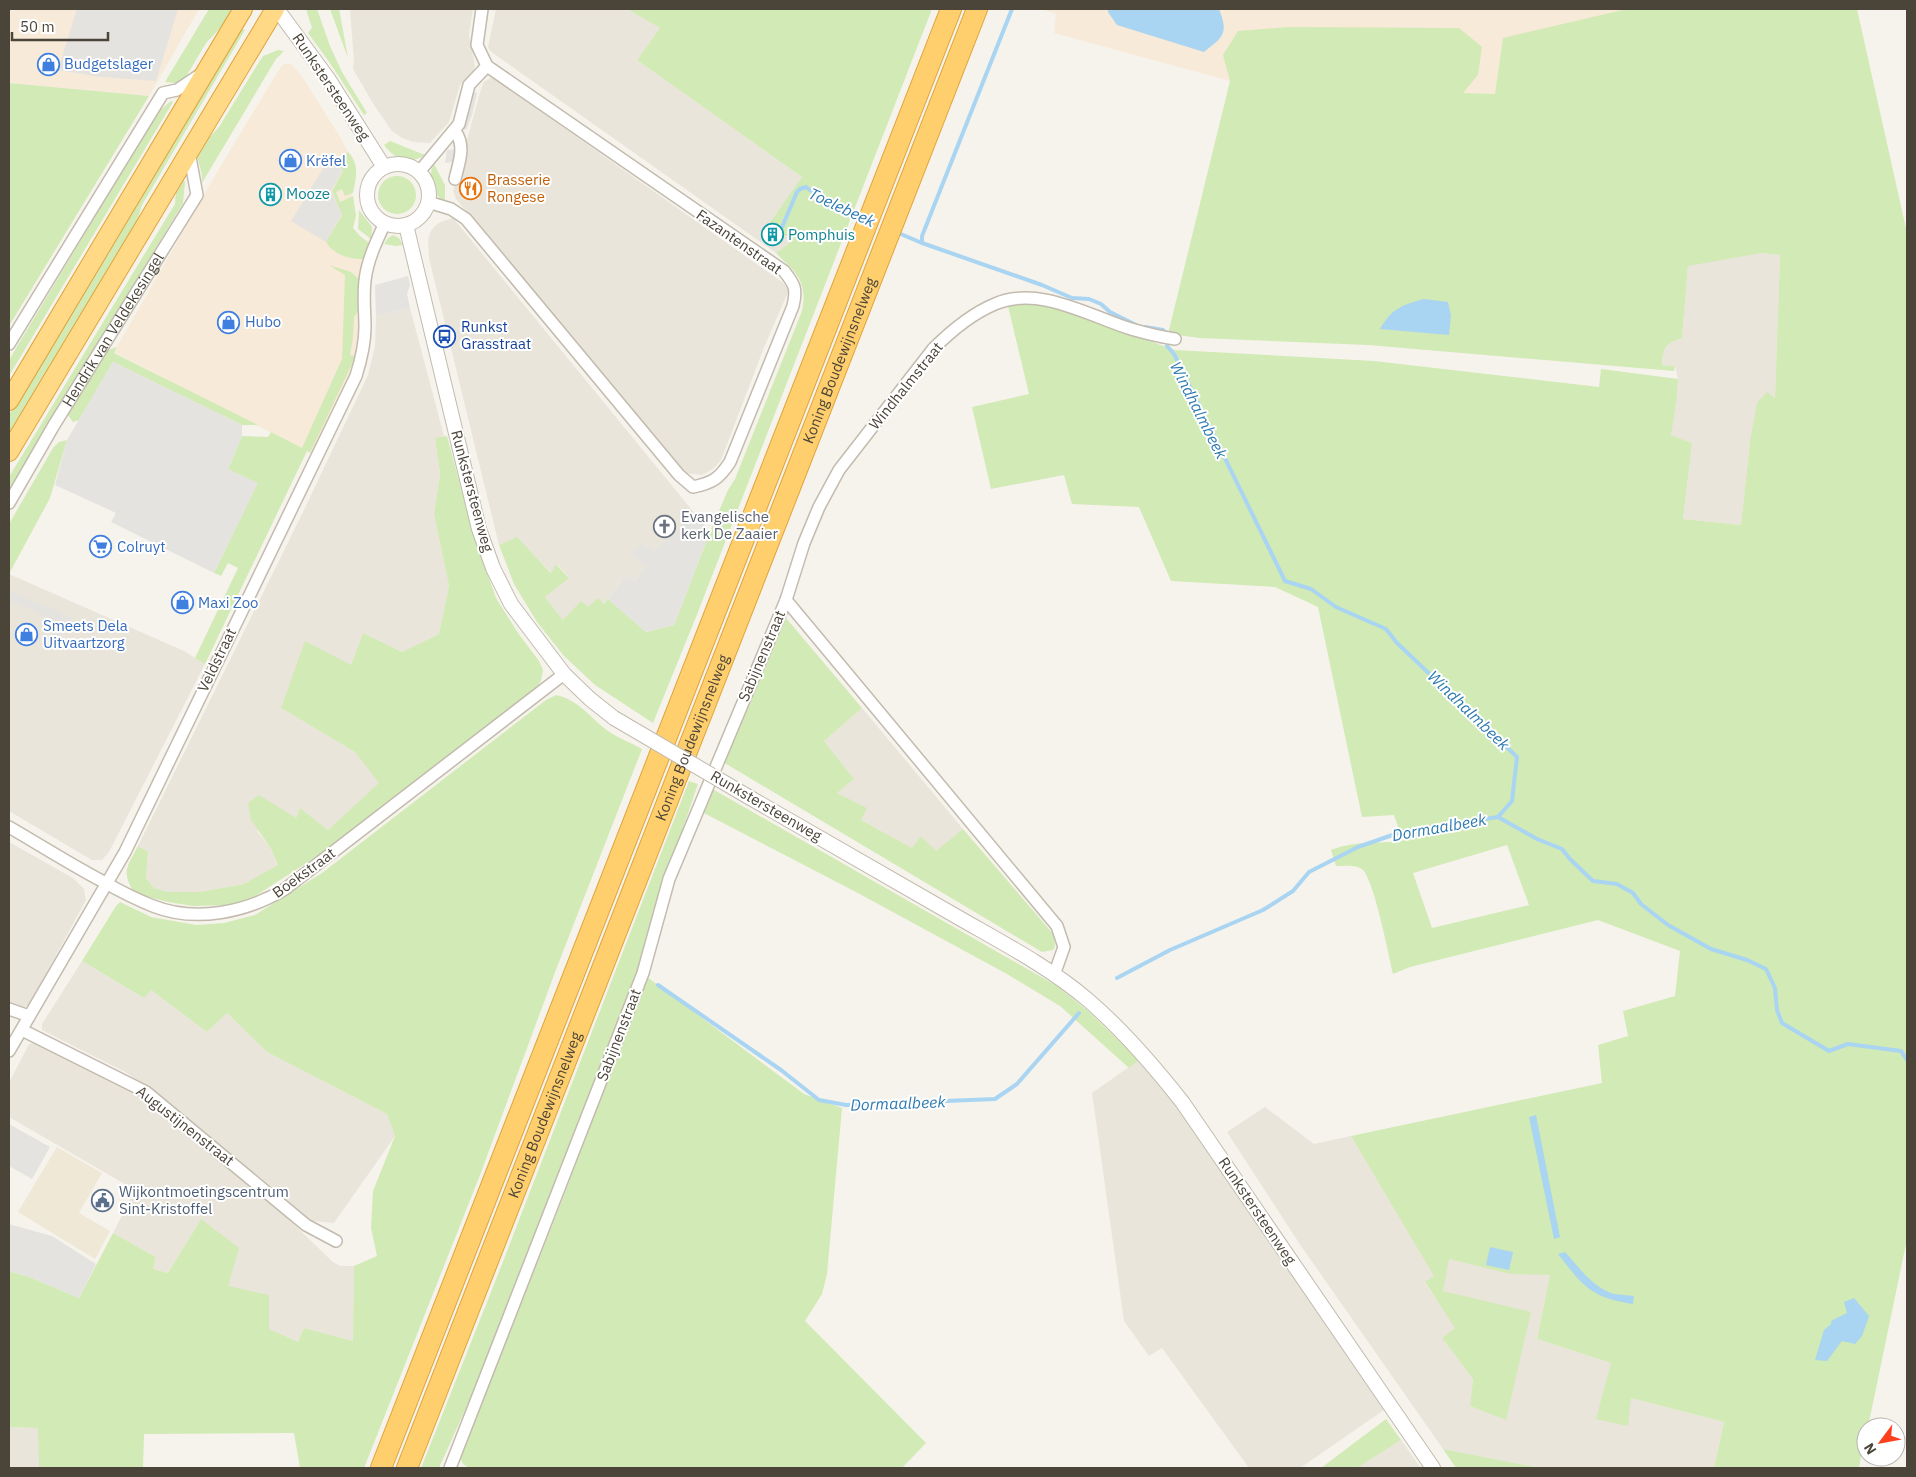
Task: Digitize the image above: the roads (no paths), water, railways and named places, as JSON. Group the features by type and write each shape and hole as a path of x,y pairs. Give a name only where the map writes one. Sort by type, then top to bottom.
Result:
{"highway":[{"path":"9,401 243,9"},
{"name":"Hendrik van Veldekesingel","path":"9,452 276,9"},
{"name":"Koning Boudewijnsnelweg","path":"381,1468 951,9"},
{"name":"Koning Boudewijnsnelweg","path":"407,1468 977,9"}],"street":[{"name":"Runkstersteenweg","path":"276,9 330,80 384,167"},
{"path":"419,172 455,131 462,117 469,85 487,66 477,45 482,9"},
{"name":"Fazantenstraat","path":"428,202 451,209 466,219 679,475 693,487 709,484 722,475 730,462 793,306 796,292 791,280 784,272 487,66"},
{"path":"9,344 163,93 178,90 205,72"},
{"path":"455,131 460,138 462,148 455,179"},
{"name":"Hendrik van Veldekesingel","path":"9,503 197,195 189,152"},
{"path":"402,164 410,166 419,172 427,185 428,202 420,217 406,225 398,226 385,223 373,215 367,203 366,193 368,183 373,176 389,165 402,164"},
{"name":"Veldstraat","path":"9,1051 125,852 356,376 364,347 364,283 372,252 385,223"},
{"name":"Runkstersteenweg","path":"406,225 479,529 493,568 511,604 564,674 590,699 614,718 1002,943 1054,975 1087,999 1107,1017 1148,1058 1183,1103 1433,1468"},
{"name":"Windhalmstraat","path":"786,600 804,543 819,507 839,470 934,349 951,332 974,315 995,304 1016,298 1034,299 1072,306 1130,329 1176,338"},
{"path":"786,600 1057,926 1064,947 1054,975"},
{"name":"Sabijnenstraat","path":"450,1468 643,973 669,878 786,600"},
{"name":"Boekstraat","path":"9,827 107,884 154,907 207,914 230,911 270,897 317,865 564,674"},
{"path":"9,1009 29,1016"},
{"name":"Augustijnenstraat","path":"22,1030 146,1092 306,1225 336,1241"}],"water":[{"path":"1108,9 1219,9 1224,30 1220,38 1204,52 1117,25"},
{"path":"1424,299 1448,302 1451,316 1449,335 1380,329 1389,316 1398,308"},
{"path":"1536,1115 1560,1237 1554,1239 1529,1117"},
{"path":"1490,1247 1513,1252 1509,1270 1486,1265"},
{"path":"1565,1252 1599,1287 1614,1294 1634,1296 1633,1304 1607,1298 1589,1289 1558,1254"},
{"path":"1854,1298 1869,1316 1862,1336 1855,1344 1842,1341 1827,1361 1815,1360 1824,1330 1831,1324 1831,1321 1847,1313 1844,1302"}],"waterway":[{"name":"Windhalmbeek","path":"1012,9 922,236 922,243 1042,285 1072,298 1089,299 1136,325"},
{"name":"Toelebeek","path":"782,227 797,192 806,187 826,202 862,217"},
{"name":"Toelebeek","path":"896,232 922,243"},
{"name":"Windhalmbeek","path":"1145,327 1163,330 1166,334"},
{"name":"Windhalmbeek","path":"1167,346 1174,354 1285,581 1311,589 1336,607 1386,629 1397,643 1517,757 1512,801 1498,817 1537,839 1562,849 1593,881 1617,884 1633,893 1641,904 1668,925 1711,949 1747,960 1766,969 1775,988 1777,1010 1782,1023 1829,1051 1848,1044 1901,1051 1907,1060"},
{"name":"Dormaalbeek","path":"1117,978 1170,950 1263,910 1293,891 1309,872 1358,847 1401,832 1498,817"},
{"name":"Dormaalbeek","path":"658,985 781,1070 819,1100 846,1105 995,1099 1017,1084 1079,1013"}],"place":[{"name":"Budgetslager","path":"48,64"},
{"name":"Krëfel","path":"290,161"},
{"name":"Brasserie Rongese","path":"471,189"},
{"name":"Mooze","path":"270,194"},
{"name":"Pomphuis","path":"772,235"},
{"name":"Hubo","path":"229,322"},
{"name":"Runkst Grasstraat","path":"445,336"},
{"name":"Evangelische kerk De Zaaier","path":"665,526"},
{"name":"Colruyt","path":"101,547"},
{"name":"Maxi Zoo","path":"182,603"},
{"name":"Smeets Dela Uitvaartzorg","path":"27,635"},
{"name":"Wijkontmoetingscentrum Sint-Kristoffel","path":"103,1201"}]}
